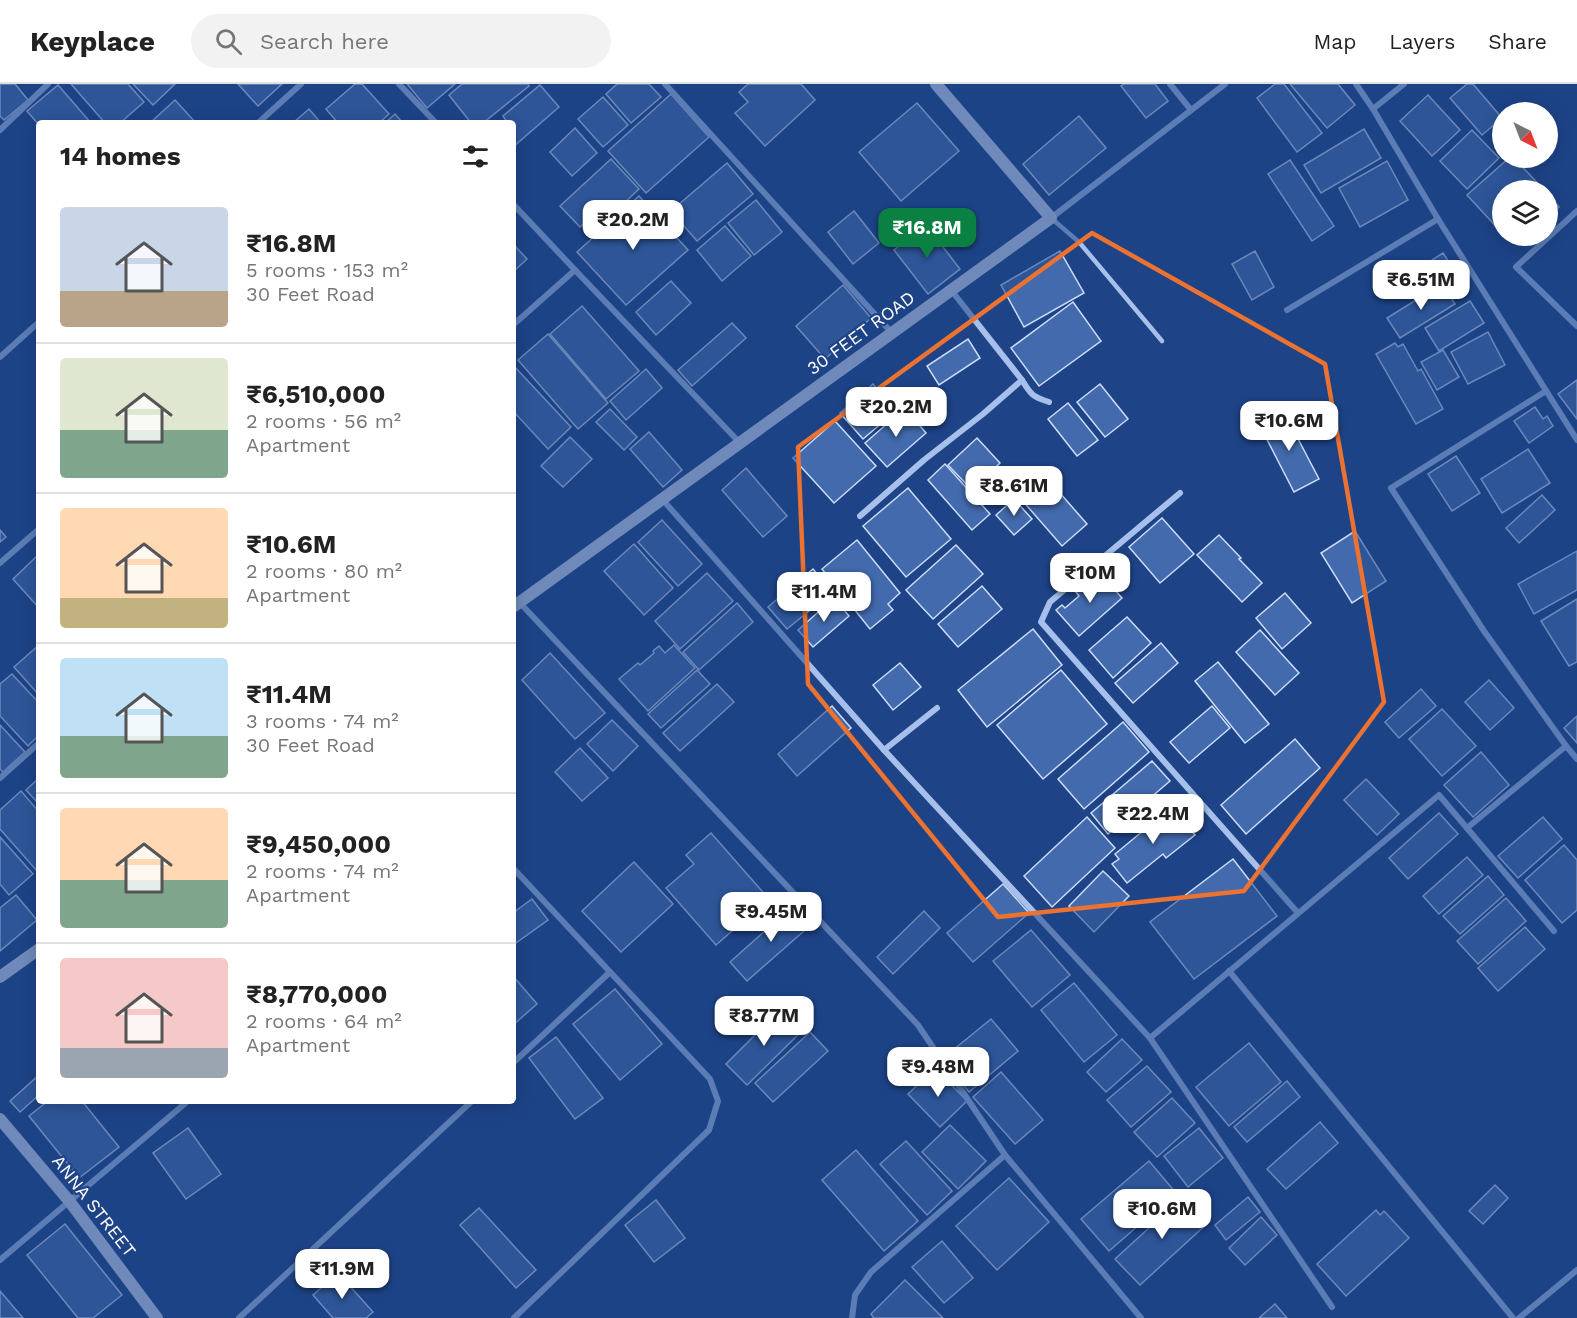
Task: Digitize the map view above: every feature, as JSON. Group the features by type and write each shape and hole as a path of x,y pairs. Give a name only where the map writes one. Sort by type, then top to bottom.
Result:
{"main road":[{"path":"936,84 1051,218"},
{"name":"30 FEET ROAD","path":"516,604 1051,218"},
{"path":"0,977 36,950"},
{"name":"ANNA STREET","path":"0,1119 70,1202 157,1318"}],"street":[{"path":"0,130 48,84"},
{"path":"261,120 301,84"},
{"path":"399,84 433,120"},
{"path":"665,84 892,333"},
{"path":"1170,84 1191,110"},
{"name":"30 FEET ROAD","path":"1051,218 1225,84"},
{"path":"1356,84 1577,440"},
{"path":"1373,109 1404,84"},
{"path":"516,207 740,442"},
{"path":"1577,211 1516,267 1577,326"},
{"path":"1287,310 1438,219"},
{"path":"516,322 575,270"},
{"path":"951,290 1029,392 1035,398 1049,402"},
{"path":"0,357 36,325"},
{"path":"860,516 1022,380"},
{"path":"1546,390 1391,488 1484,631 1577,759"},
{"path":"1179,493 1050,602 1041,622 1298,913"},
{"path":"662,499 884,750 1150,1038 1332,1307"},
{"path":"0,563 36,532"},
{"path":"516,604 918,1024 1005,1155 1141,1318"},
{"path":"884,750 937,708"},
{"path":"0,778 36,746"},
{"path":"1467,828 1566,746"},
{"path":"1150,1038 1439,795 1554,931"},
{"path":"514,1318 709,1130 718,1101 710,1079 516,871"},
{"path":"1229,971 1513,1318"},
{"path":"516,1060 610,972"},
{"path":"0,1260 184,1104"},
{"path":"240,1318 469,1104"},
{"path":"852,1318 855,1295 871,1272 1005,1155"},
{"path":"1519,1318 1577,1270"}],"lane":[{"path":"1051,218 1079,242 1162,341"}],"highlighted area":[{"path":"1092,233 1325,364 1384,702 1244,891 998,917 808,684 798,447"}],"building":[{"path":"0,84 15,84 28,100 4,120 0,116"},
{"path":"71,84 128,84 144,102 123,120 102,120"},
{"path":"133,84 175,84 153,105"},
{"path":"238,84 282,84 258,106"},
{"path":"355,84 362,84 389,114 382,120 335,120 326,109"},
{"path":"407,84 455,84 427,108"},
{"path":"462,84 528,84 529,86 487,120 469,120 449,95"},
{"path":"617,84 649,84 661,97 631,123 606,94"},
{"path":"748,84 801,84 815,100 765,146 735,113 748,102 739,92"},
{"path":"1124,84 1155,84 1168,101 1146,118 1121,86"},
{"path":"1275,84 1284,84 1322,133 1297,152 1257,98"},
{"path":"1290,84 1338,84 1355,105 1327,128"},
{"path":"1467,84 1473,84 1492,106 1492,126 1482,135 1450,98"},
{"path":"58,85 88,120 36,122 27,111"},
{"path":"540,85 559,107 516,144 516,120 506,120 503,116"},
{"path":"671,94 709,137 646,193 608,151"},
{"path":"1428,95 1460,130 1432,156 1400,121"},
{"path":"603,97 628,125 603,147 578,119"},
{"path":"175,100 193,120 153,120"},
{"path":"917,103 959,151 901,201 859,152"},
{"path":"309,109 318,120 296,120"},
{"path":"395,114 400,120 388,120"},
{"path":"1079,116 1106,148 1049,195 1023,164"},
{"path":"575,128 597,153 572,176 550,152"},
{"path":"1364,129 1381,158 1321,193 1304,165"},
{"path":"1472,130 1492,151 1492,165 1467,189 1440,161"},
{"path":"611,159 639,189 602,224 593,215 580,227 560,206"},
{"path":"1290,160 1334,226 1312,241 1268,174"},
{"path":"1387,161 1408,200 1360,227 1339,188"},
{"path":"727,163 753,194 697,241 671,211"},
{"path":"1498,168 1523,168 1535,180 1492,180 1492,222 1467,195"},
{"path":"639,196 688,250 626,305 577,252"},
{"path":"756,200 782,232 754,255 728,223"},
{"path":"854,211 879,243 853,264 828,232"},
{"path":"926,225 960,269 928,294 894,250"},
{"path":"725,226 751,256 722,281 697,250"},
{"path":"516,247 527,259 516,269"},
{"path":"1060,251 1084,293 1024,327 1001,285"},
{"path":"1255,251 1274,287 1252,300 1232,264"},
{"path":"1443,253 1456,273 1420,296 1407,276"},
{"path":"671,281 691,303 656,335 636,312"},
{"path":"1442,284 1455,304 1400,338 1387,318"},
{"path":"843,285 871,318 825,359 796,326"},
{"path":"1470,301 1484,323 1439,351 1425,328"},
{"path":"1073,302 1101,341 1039,386 1011,348"},
{"path":"582,306 639,371 606,399 550,334"},
{"path":"732,323 746,338 692,386 678,370"},
{"path":"1488,332 1505,365 1468,384 1451,352"},
{"path":"548,334 608,403 578,429 518,360"},
{"path":"968,339 980,358 939,385 927,366"},
{"path":"1395,343 1398,347 1403,344 1418,371 1421,369 1443,409 1416,424 1376,354"},
{"path":"1443,350 1459,377 1437,390 1421,362"},
{"path":"516,368 571,427 548,449 516,414"},
{"path":"646,369 662,388 626,420 610,401"},
{"path":"1577,380 1577,419 1558,394"},
{"path":"873,384 896,411 863,439 840,413"},
{"path":"1100,384 1128,419 1105,437 1077,402"},
{"path":"1068,403 1098,440 1077,456 1048,419"},
{"path":"1535,407 1543,419 1547,416 1553,426 1529,443 1514,421"},
{"path":"905,408 926,433 887,467 865,443"},
{"path":"610,409 637,437 624,450 596,422"},
{"path":"1284,412 1319,479 1294,492 1259,424"},
{"path":"835,421 876,466 834,503 793,458"},
{"path":"649,432 682,470 663,487 630,449"},
{"path":"570,437 592,459 563,487 541,466"},
{"path":"977,438 1000,463 972,490 948,465"},
{"path":"1528,449 1550,483 1502,513 1481,479"},
{"path":"1456,456 1480,493 1452,511 1428,474"},
{"path":"945,464 990,514 972,530 928,480"},
{"path":"746,468 787,516 763,537 722,490"},
{"path":"1039,469 1087,524 1062,546 1014,491"},
{"path":"908,488 951,539 906,577 863,526"},
{"path":"1542,495 1555,510 1519,543 1506,528"},
{"path":"1014,499 1032,519 1014,535 996,515"},
{"path":"1162,518 1194,554 1160,583 1129,547"},
{"path":"662,520 702,564 678,586 638,542"},
{"path":"0,530 6,537 0,542"},
{"path":"1355,531 1386,581 1352,603 1321,553"},
{"path":"1219,535 1262,583 1242,602 1197,555"},
{"path":"857,540 900,593 888,604 893,610 870,629 822,569"},
{"path":"634,544 673,588 644,615 604,571"},
{"path":"956,545 983,574 933,619 906,590"},
{"path":"1577,551 1577,590 1534,614 1518,584"},
{"path":"36,557 36,605 13,579"},
{"path":"813,569 832,592 787,629 768,607"},
{"path":"707,573 733,601 680,649 655,621"},
{"path":"1097,573 1122,598 1079,636 1056,610 1062,605 1065,608 1079,596 1076,592"},
{"path":"982,586 1002,609 958,647 938,624"},
{"path":"1285,593 1311,623 1282,649 1256,618"},
{"path":"834,598 849,616 813,647 798,630"},
{"path":"1577,599 1577,662 1569,666 1541,621"},
{"path":"737,603 753,622 699,670 683,652"},
{"path":"1127,617 1151,643 1113,678 1089,650"},
{"path":"1033,629 1062,665 987,727 958,690"},
{"path":"1260,630 1299,673 1275,695 1236,652"},
{"path":"1161,643 1178,663 1133,703 1115,683"},
{"path":"674,645 695,668 648,711 619,679 638,663 640,665 659,646 665,653"},
{"path":"36,648 36,692 14,667"},
{"path":"550,653 605,713 575,739 522,680"},
{"path":"1218,662 1269,724 1245,743 1195,681"},
{"path":"900,663 921,687 893,710 873,685"},
{"path":"697,670 710,684 661,728 648,714"},
{"path":"1061,670 1107,724 1043,779 997,725"},
{"path":"12,674 36,700 36,738 28,746 0,716 0,684"},
{"path":"1489,680 1514,708 1490,730 1465,702"},
{"path":"717,684 734,702 680,751 663,733"},
{"path":"1421,689 1436,706 1399,738 1385,722"},
{"path":"832,706 851,728 797,776 778,754"},
{"path":"1212,706 1230,728 1189,763 1170,742"},
{"path":"1442,709 1476,746 1442,776 1409,739"},
{"path":"1577,716 1577,743 1564,728"},
{"path":"612,720 638,746 613,771 587,744"},
{"path":"1123,722 1149,752 1084,809 1058,779"},
{"path":"0,725 25,752 3,772 0,769"},
{"path":"1295,739 1320,768 1246,834 1221,805"},
{"path":"580,748 608,778 582,801 555,772"},
{"path":"1481,752 1509,785 1473,817 1444,785"},
{"path":"1152,761 1170,781 1108,834 1091,813"},
{"path":"1366,779 1399,814 1377,835 1344,800"},
{"path":"36,781 36,801 26,790"},
{"path":"21,791 36,808 36,870 0,829 0,810"},
{"path":"1172,807 1195,835 1166,858 1163,854 1127,883 1112,864 1119,859 1115,854"},
{"path":"1439,813 1458,834 1408,879 1389,858"},
{"path":"1087,817 1115,848 1052,907 1024,876"},
{"path":"1543,817 1562,839 1518,878 1498,856"},
{"path":"711,833 769,899 716,945 666,888 694,864 686,855"},
{"path":"0,837 33,874 9,895 0,884"},
{"path":"1564,845 1577,860 1577,910 1562,923 1525,880"},
{"path":"1467,857 1483,875 1439,914 1423,896"},
{"path":"1233,859 1277,916 1194,979 1150,922"},
{"path":"634,862 673,904 621,952 582,911"},
{"path":"1103,871 1129,896 1094,932 1069,906"},
{"path":"1488,876 1504,895 1460,934 1443,916"},
{"path":"1003,884 1029,913 973,962 947,933"},
{"path":"16,895 36,921 0,951 0,908"},
{"path":"1506,898 1526,921 1478,964 1457,941"},
{"path":"532,899 548,920 516,943 516,911"},
{"path":"795,904 812,924 747,981 730,962"},
{"path":"924,911 940,928 893,974 877,957"},
{"path":"1525,927 1545,949 1498,991 1478,968"},
{"path":"1031,930 1070,975 1032,1007 993,961"},
{"path":"516,980 537,1004 516,1022"},
{"path":"1074,983 1117,1035 1084,1062 1041,1010"},
{"path":"615,989 662,1044 620,1080 573,1024"},
{"path":"781,1009 802,1031 747,1085 726,1064"},
{"path":"991,1019 1018,1051 969,1092 942,1059"},
{"path":"810,1032 828,1051 773,1102 755,1083"},
{"path":"556,1037 603,1098 575,1119 529,1058"},
{"path":"1122,1039 1142,1060 1106,1092 1087,1072"},
{"path":"1249,1043 1281,1082 1229,1126 1196,1087"},
{"path":"1147,1066 1171,1092 1131,1127 1107,1100"},
{"path":"935,1068 967,1101 940,1127 908,1094"},
{"path":"1001,1072 1043,1120 1015,1144 973,1097"},
{"path":"36,1078 36,1098 20,1112 10,1101"},
{"path":"1287,1081 1300,1097 1247,1142 1234,1127"},
{"path":"1172,1098 1195,1123 1157,1157 1134,1132"},
{"path":"44,1104 84,1104 119,1147 79,1178 29,1116"},
{"path":"1320,1122 1338,1143 1286,1189 1267,1169"},
{"path":"950,1125 986,1161 958,1189 922,1152"},
{"path":"188,1128 221,1174 186,1199 153,1153"},
{"path":"1199,1128 1223,1158 1188,1187 1164,1156"},
{"path":"906,1141 952,1191 927,1215 880,1164"},
{"path":"856,1150 918,1221 884,1251 822,1180"},
{"path":"1149,1161 1176,1193 1109,1251 1081,1219"},
{"path":"1009,1178 1049,1222 997,1270 956,1226"},
{"path":"1495,1185 1508,1198 1483,1224 1469,1211"},
{"path":"1185,1195 1210,1221 1140,1285 1115,1259"},
{"path":"1248,1197 1260,1212 1226,1240 1215,1225"},
{"path":"656,1200 685,1238 654,1262 625,1225"},
{"path":"479,1208 536,1270 516,1288 460,1225"},
{"path":"1376,1210 1380,1215 1384,1211 1409,1238 1346,1296 1317,1264"},
{"path":"1261,1217 1277,1235 1245,1265 1229,1248"},
{"path":"65,1224 122,1295 93,1318 78,1318 27,1255"},
{"path":"942,1241 973,1278 944,1303 912,1267"},
{"path":"338,1273 373,1312 366,1318 333,1318 313,1295"},
{"path":"905,1280 943,1318 874,1318 871,1314"},
{"path":"0,1291 23,1318 0,1318"},
{"path":"1275,1304 1287,1318 1259,1318"}]}
